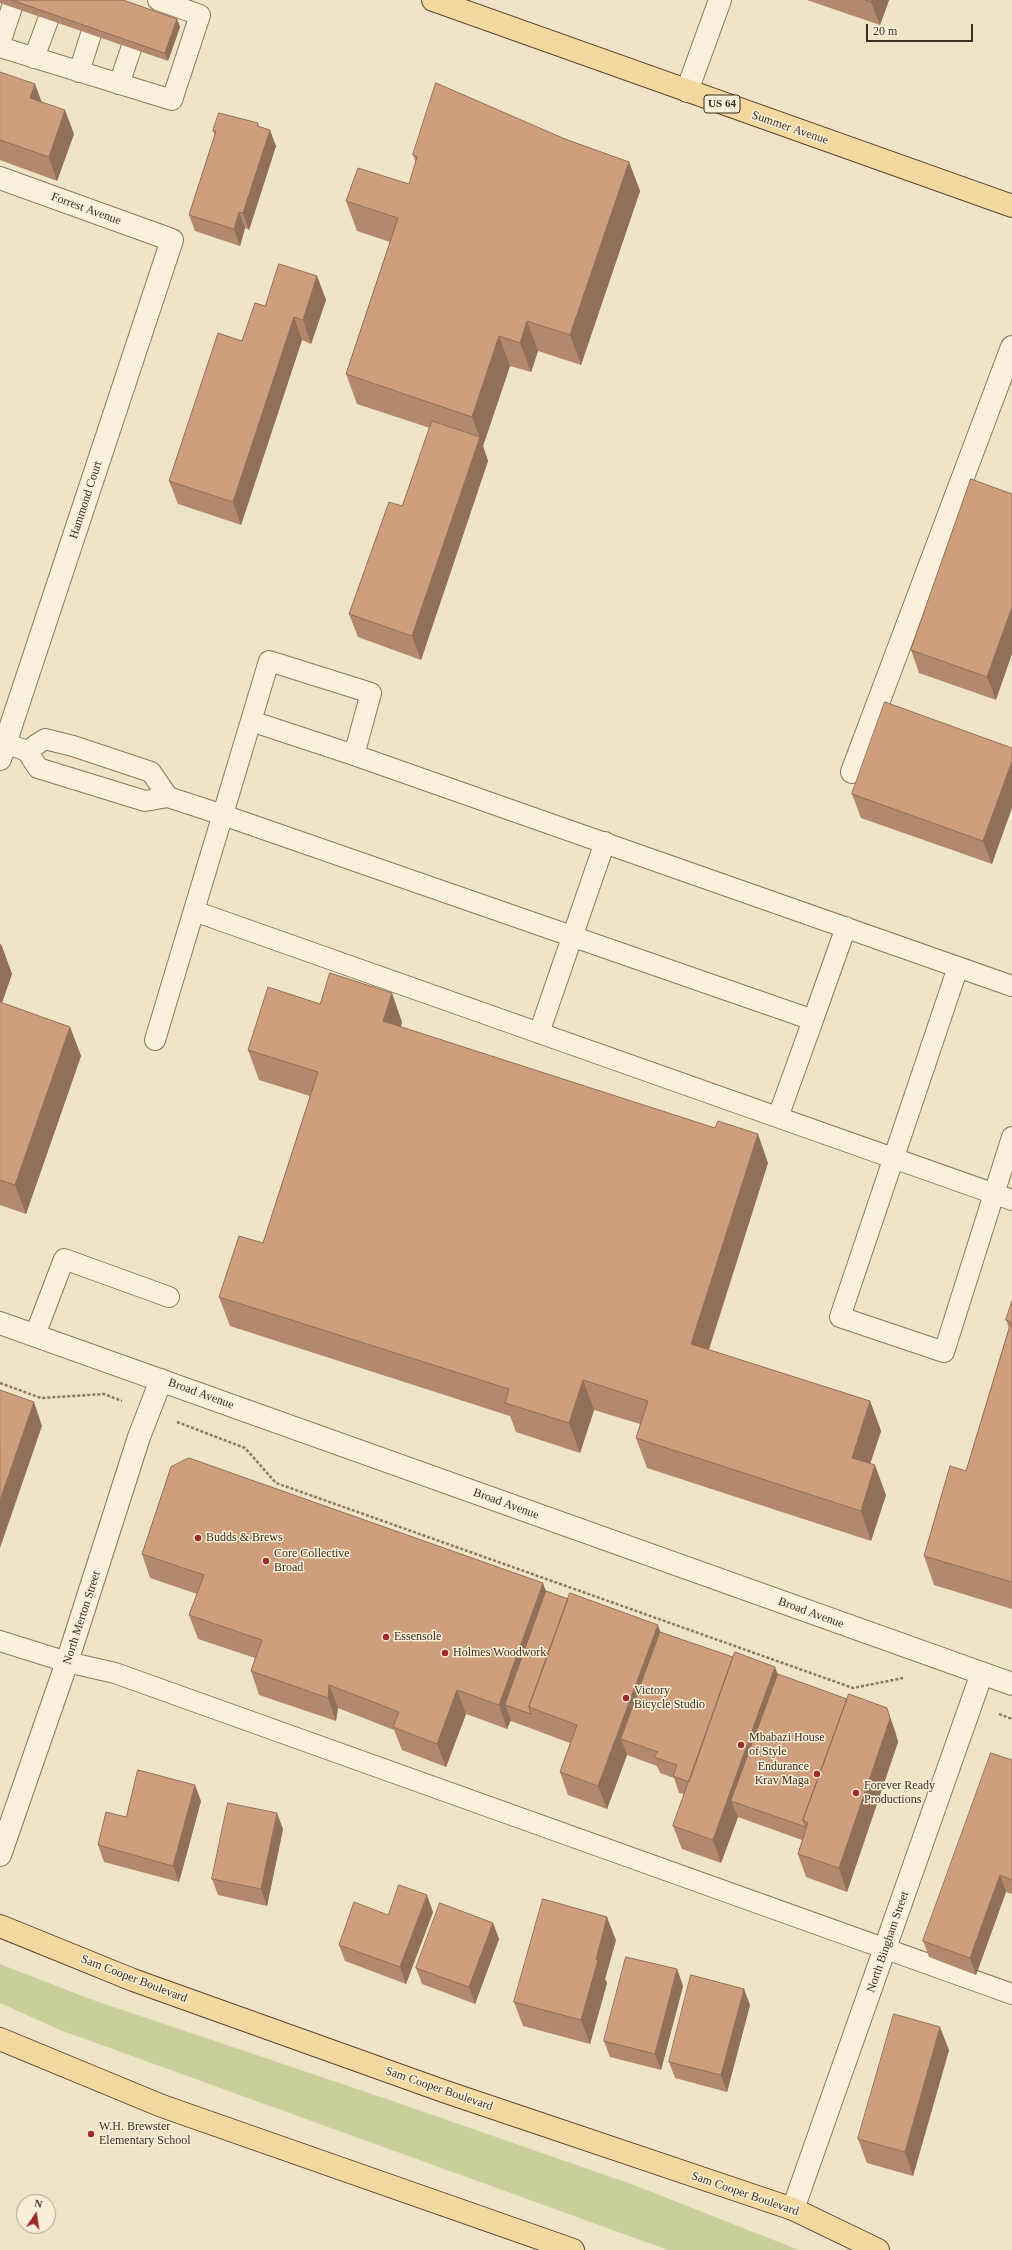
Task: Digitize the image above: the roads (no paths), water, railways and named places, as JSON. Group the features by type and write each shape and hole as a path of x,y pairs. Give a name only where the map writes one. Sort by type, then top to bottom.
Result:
{"main road":[{"name":"Summer Avenue","path":"433,0 1012,206"},
{"name":"Sam Cooper Boulevard","path":"0,1926 133,1980 438,2090 793,2209 878,2250"},
{"path":"0,2039 162,2106 573,2250"}],"street":[{"path":"687,91 720,0"},
{"name":"Forrest Avenue","path":"0,178 172,240"},
{"name":"Hammond Court","path":"3,751 172,240"},
{"path":"852,772 970,482 1012,347"},
{"name":"Broad Avenue","path":"0,1323 1012,1684"},
{"name":"North Merton Street","path":"0,1855 68,1662 148,1411 161,1380"},
{"name":"North Bingham Street","path":"793,2209 970,1703 982,1673"}],"lane":[{"path":"0,47 172,100 200,15 158,0"},
{"path":"0,43 12,7"},
{"path":"34,58 48,20"},
{"path":"79,72 91,34"},
{"path":"119,84 131,48"},
{"path":"155,1040 269,661 371,693 354,755"},
{"path":"251,721 606,842 1012,986"},
{"path":"3,751 27,751 45,739 73,746 150,772 168,797"},
{"path":"66,778 73,746"},
{"path":"27,751 38,768 66,778 145,801 168,797 813,1020"},
{"path":"539,1033 606,842"},
{"path":"194,911 1012,1200"},
{"path":"778,1117 846,927"},
{"path":"958,967 840,1317 944,1352 993,1193 1012,1137"},
{"path":"35,1335 64,1259 169,1297"},
{"path":"0,1641 68,1662 122,1675 1012,1994"}],"place":[{"name":"Budds & Brews","path":"198,1538"},
{"name":"Core Collective Broad","path":"266,1561"},
{"name":"Essensole","path":"386,1637"},
{"name":"Holmes Woodwork","path":"445,1653"},
{"name":"Victory Bicycle Studio","path":"626,1698"},
{"name":"Mbabazi House of Style","path":"741,1745"},
{"name":"Endurance Krav Maga","path":"817,1774"},
{"name":"Forever Ready Productions","path":"856,1793"},
{"name":"W.H. Brewster Elementary School","path":"91,2134"}]}
